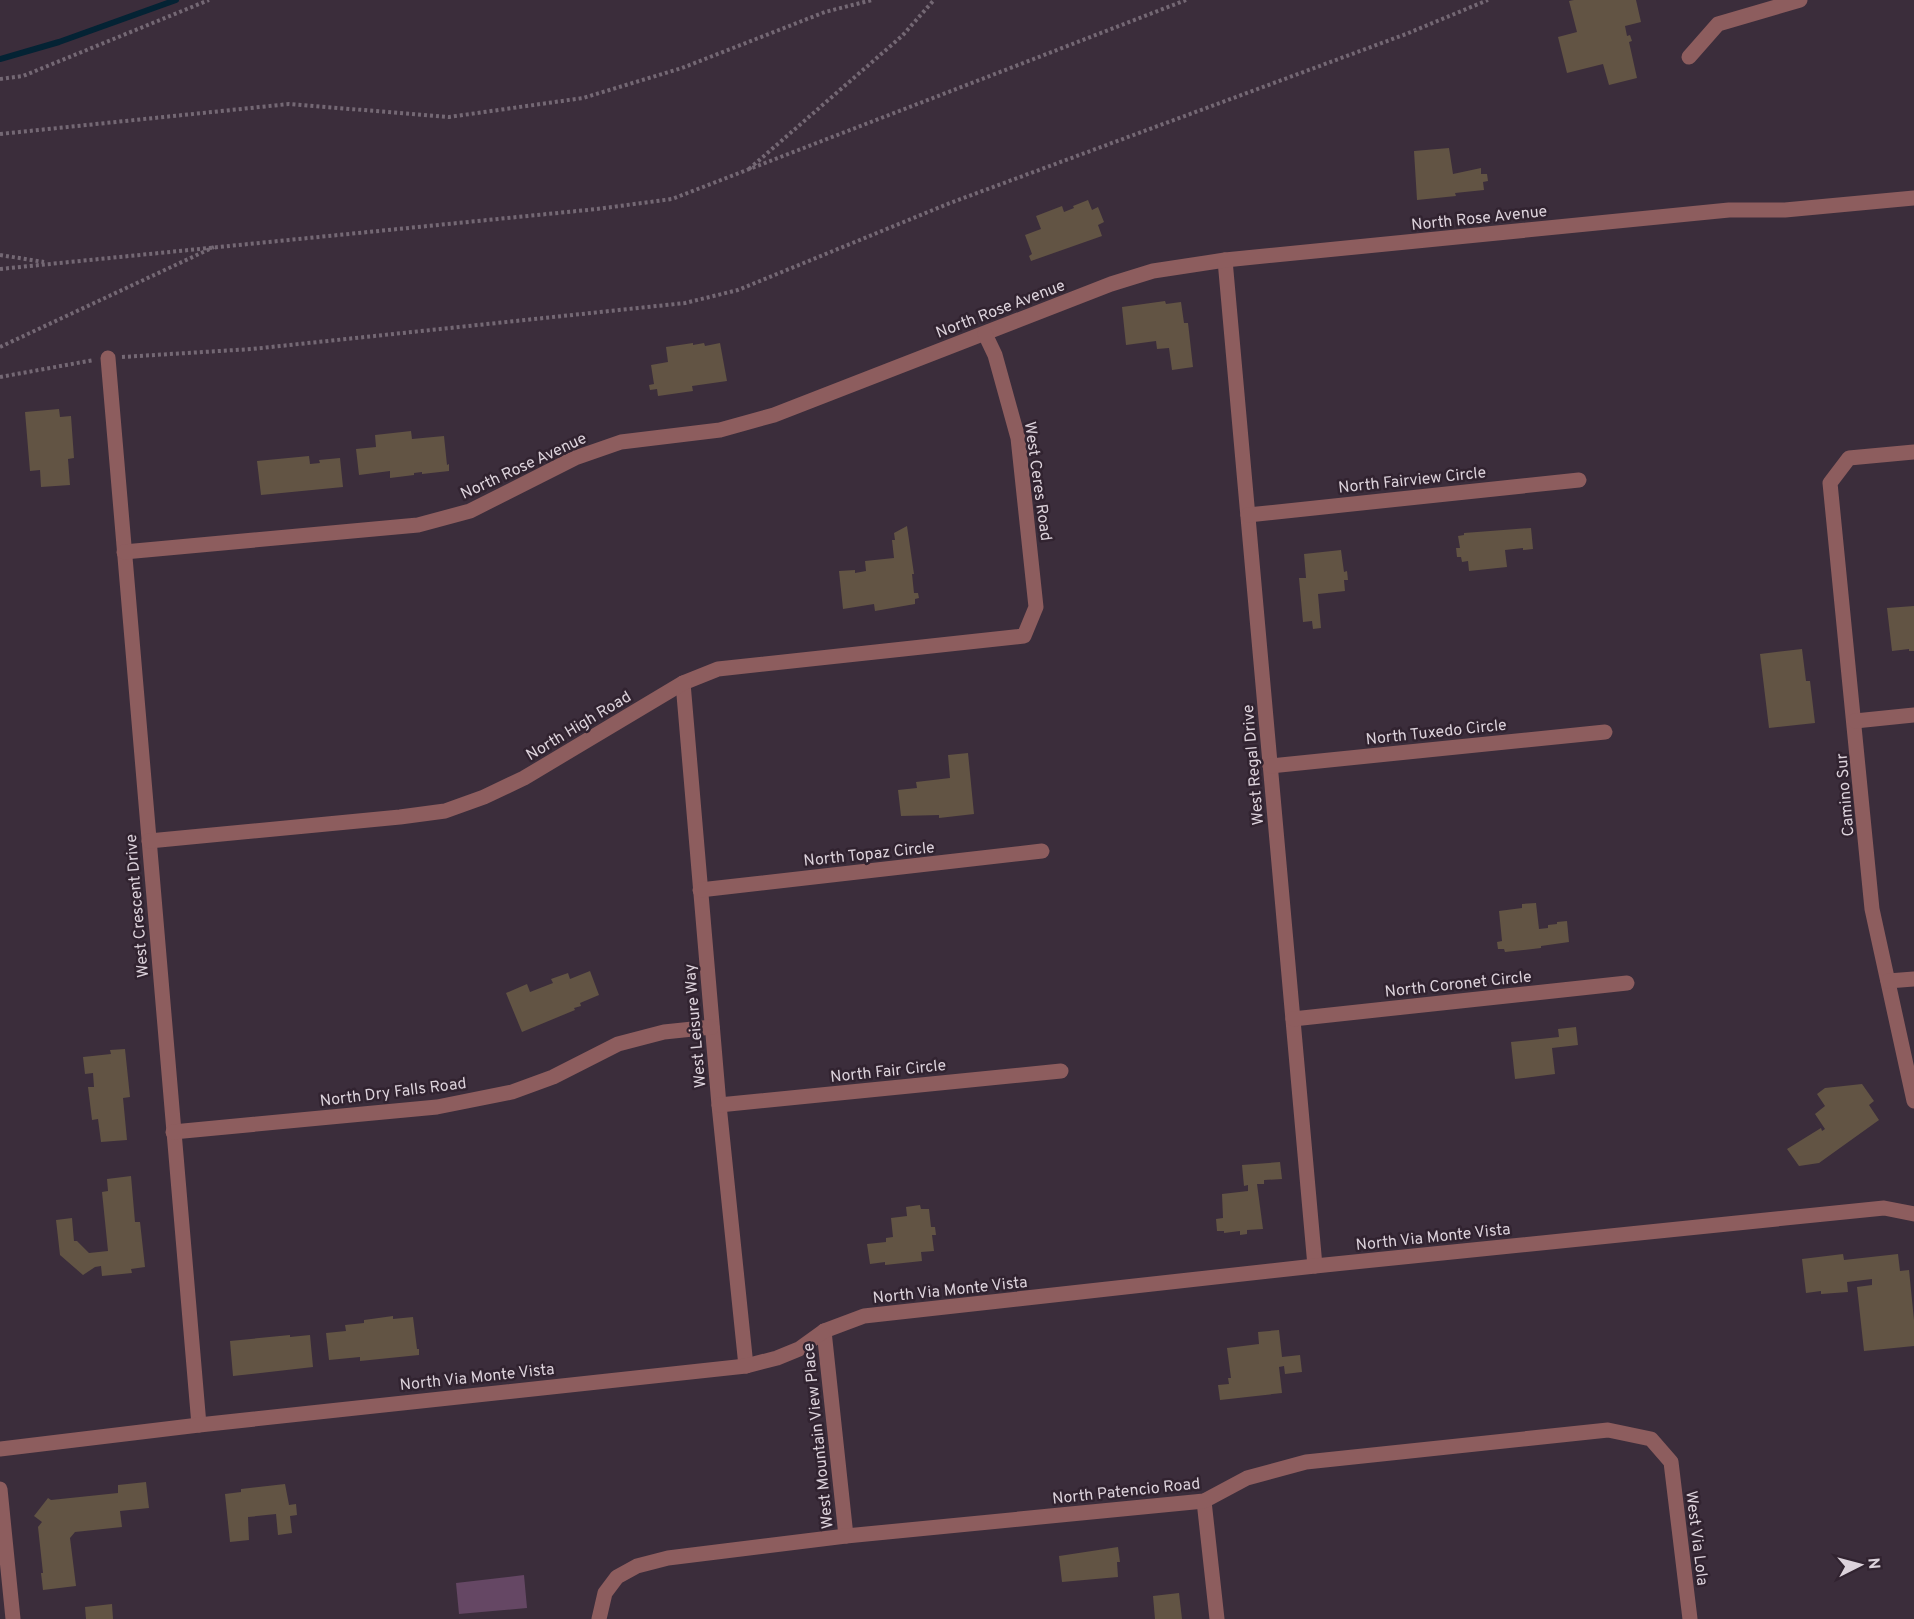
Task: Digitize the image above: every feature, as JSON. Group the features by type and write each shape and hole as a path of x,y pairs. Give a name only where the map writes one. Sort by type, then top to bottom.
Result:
{"street":[{"path":"1689,57 1718,24 1800,0"},
{"name":"North Rose Avenue","path":"124,552 418,525 470,511 574,458 621,442 720,430 774,416 1111,284 1153,271 1226,260 1729,210 1785,210 1914,198"},
{"name":"West Regal Drive","path":"1226,260 1315,1266"},
{"name":"West Ceres Road","path":"985,334 995,355 1018,438 1036,607 1024,636"},
{"name":"West Crescent Drive","path":"108,358 199,1425"},
{"name":"Camino Sur","path":"1914,452 1849,458 1830,483 1872,909 1914,1101"},
{"name":"North Fairview Circle","path":"1248,514 1580,480"},
{"name":"North High Road","path":"149,841 400,818 445,811 484,797 524,778 683,683 718,669 1024,636"},
{"name":"West Leisure Way","path":"683,683 719,1105 746,1366"},
{"path":"1855,721 1914,715"},
{"name":"North Tuxedo Circle","path":"1270,766 1605,732"},
{"name":"North Topaz Circle","path":"700,890 1042,851"},
{"path":"1888,981 1914,979"},
{"name":"North Coronet Circle","path":"1293,1019 1627,983"},
{"name":"North Dry Falls Road","path":"173,1132 437,1107 512,1092 553,1077 618,1044 664,1032 712,1027"},
{"name":"North Fair Circle","path":"719,1105 1061,1071"},
{"name":"North Via Monte Vista","path":"0,1449 199,1425 746,1366 777,1358 799,1349 824,1331 864,1316 1315,1266 1884,1208 1914,1214"},
{"name":"West Mountain View Place","path":"824,1331 846,1536"},
{"name":"North Patencio Road","path":"599,1619 605,1593 617,1577 637,1566 669,1558 846,1536 1204,1501 1246,1478 1306,1462 1608,1430 1651,1439 1671,1462"},
{"name":"West Via Lola","path":"1671,1462 1690,1619"},
{"path":"0,1489 14,1619"},
{"path":"1204,1501 1217,1619"}],"path":[{"path":"0,79 22,76 209,0"},
{"path":"0,134 289,104 449,117 583,98 682,68 825,12 872,0"},
{"path":"744,172 902,36 934,0"},
{"path":"0,269 597,209 672,199 1186,0"},
{"path":"0,377 108,358 252,349 685,303 738,290 950,203 1395,38 1488,0"},
{"path":"0,347 218,246"},
{"path":"0,255 52,263"}],"shaded area":[{"path":"524,1575 527,1608 459,1614 456,1583"}],"building":[{"path":"1636,0 1641,22 1625,26 1627,36 1630,35 1632,41 1629,42 1637,78 1609,85 1603,64 1567,73 1558,37 1577,32 1569,1"},
{"path":"1449,148 1453,174 1481,168 1481,174 1487,174 1488,181 1483,182 1484,190 1455,193 1456,196 1417,200 1414,151"},
{"path":"1088,200 1092,210 1098,207 1104,222 1098,225 1102,236 1031,261 1029,256 1032,254 1025,235 1041,229 1036,216 1062,206 1064,212"},
{"path":"1165,301 1166,304 1181,302 1184,323 1188,323 1193,367 1172,370 1169,348 1157,349 1156,341 1126,345 1122,307"},
{"path":"693,343 693,345 704,343 705,346 720,343 727,381 692,386 693,391 658,396 657,389 650,390 649,385 654,384 651,365 668,362 666,347"},
{"path":"59,409 60,417 71,416 74,458 68,459 70,485 41,487 40,470 30,471 25,412"},
{"path":"411,431 412,439 444,436 449,471 422,474 422,472 390,478 390,471 359,475 356,449 376,447 375,435"},
{"path":"309,456 310,464 320,463 319,460 340,458 343,487 261,495 257,461"},
{"path":"907,526 914,574 912,574 914,593 918,593 919,598 915,599 915,604 875,611 874,604 843,609 839,571 855,570 855,573 866,571 865,561 894,558 892,540 895,540 894,533"},
{"path":"1531,528 1533,549 1505,550 1507,567 1469,571 1468,561 1462,562 1461,557 1457,557 1456,548 1460,548 1458,536 1464,533"},
{"path":"1341,550 1344,572 1347,571 1348,580 1344,580 1345,591 1318,594 1321,628 1313,629 1312,621 1303,622 1299,578 1306,578 1304,554"},
{"path":"1914,606 1914,651 1909,651 1909,649 1892,651 1887,608"},
{"path":"1802,649 1806,681 1810,681 1815,723 1769,728 1760,654"},
{"path":"968,753 974,814 939,818 939,815 901,816 898,790 917,788 916,782 950,778 948,755"},
{"path":"1536,903 1539,929 1567,921 1569,942 1505,952 1504,949 1498,949 1497,942 1502,941 1499,911 1522,908 1522,904"},
{"path":"590,971 599,995 580,1003 581,1006 574,1008 575,1010 522,1032 506,993 527,984 530,992 553,983 551,979 568,973 570,979"},
{"path":"1576,1027 1578,1045 1552,1048 1555,1074 1515,1079 1511,1042 1559,1037 1558,1029"},
{"path":"125,1049 130,1097 123,1098 127,1140 101,1142 98,1119 92,1120 88,1087 94,1087 93,1073 85,1074 83,1057 111,1054 110,1050"},
{"path":"1862,1084 1874,1101 1869,1105 1879,1120 1819,1163 1799,1166 1787,1149 1821,1128 1822,1131 1825,1129 1815,1114 1825,1106 1817,1094 1825,1088"},
{"path":"1280,1162 1282,1179 1264,1180 1264,1184 1257,1184 1263,1229 1247,1230 1247,1234 1240,1235 1240,1231 1224,1233 1224,1231 1217,1231 1216,1219 1223,1218 1222,1194 1248,1191 1248,1185 1244,1186 1242,1165"},
{"path":"131,1176 135,1222 140,1222 145,1267 131,1269 132,1273 102,1276 101,1266 83,1275 60,1255 56,1220 72,1218 74,1241 77,1241 89,1253 108,1251 102,1192 108,1191 107,1179"},
{"path":"920,1205 921,1209 929,1209 931,1227 935,1227 936,1235 932,1235 934,1251 921,1252 922,1261 885,1265 885,1262 870,1264 867,1244 886,1242 886,1238 893,1237 891,1218 907,1216 906,1207"},
{"path":"1843,1254 1844,1260 1898,1254 1900,1271 1909,1270 1914,1346 1864,1351 1857,1287 1872,1285 1872,1279 1847,1282 1848,1292 1806,1293 1802,1259"},
{"path":"393,1316 393,1319 413,1317 419,1355 360,1361 360,1357 329,1360 326,1333 346,1331 345,1325 364,1323 364,1320"},
{"path":"1279,1330 1282,1357 1300,1355 1302,1372 1285,1374 1284,1366 1279,1367 1282,1393 1220,1400 1218,1385 1229,1384 1228,1378 1231,1378 1227,1348 1259,1344 1258,1332"},
{"path":"290,1335 290,1337 310,1335 313,1367 233,1376 230,1341"},
{"path":"146,1482 149,1508 120,1511 122,1527 75,1532 70,1538 76,1586 43,1590 38,1527 42,1522 34,1516 48,1498 51,1500 118,1493 118,1485"},
{"path":"285,1484 289,1505 296,1504 297,1515 290,1516 292,1533 278,1535 276,1514 248,1517 249,1540 230,1542 225,1494 241,1492 241,1489"},
{"path":"1118,1547 1120,1562 1117,1562 1118,1577 1062,1582 1059,1556"},
{"path":"1179,1593 1182,1619 1155,1619 1153,1596"},
{"path":"112,1604 113,1619 86,1619 85,1607"}],"waterway":[{"path":"0,59 59,42 176,0"}]}
